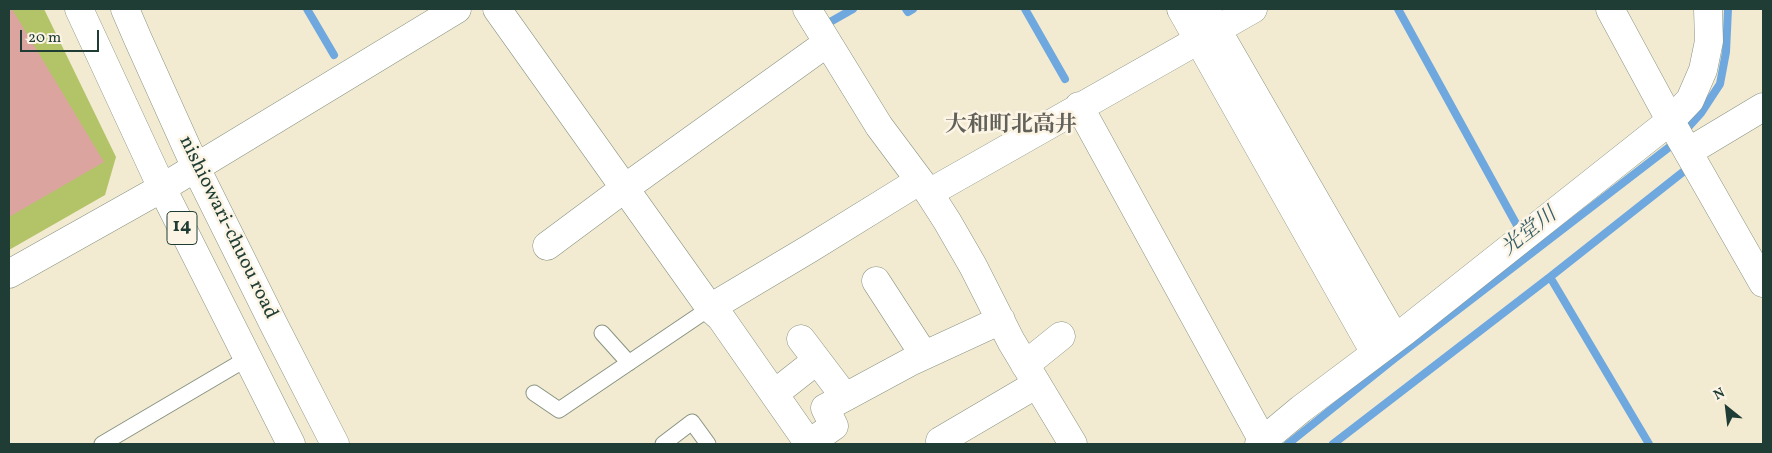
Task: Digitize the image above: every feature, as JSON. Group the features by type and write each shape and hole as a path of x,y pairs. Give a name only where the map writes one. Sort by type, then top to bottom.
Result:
{"street":[{"name":"nishiowari-chuou road","path":"79,9 162,188 291,444"},
{"name":"nishiowari-chuou road","path":"126,9 196,168 335,444"},
{"path":"9,274 196,168 457,9"},
{"path":"497,9 710,308 721,318 809,444 834,426 825,408 924,355 1001,320"},
{"path":"807,9 879,126 924,187 973,266 1031,374 1073,444"},
{"path":"1181,9 1206,26 1385,346"},
{"path":"710,308 809,249 1079,106 1206,26 1253,9"},
{"path":"1610,9 1679,137 1763,283"},
{"path":"1679,137 1690,100 1702,70 1709,41 1708,9"},
{"path":"547,246 827,43"},
{"path":"1079,106 1261,442 1301,409 1385,346 1679,137 1763,107"},
{"path":"876,281 924,355"},
{"path":"942,444 940,441 1031,374 1061,336"},
{"path":"801,340 845,397"},
{"path":"774,394 816,361"}],"lane":[{"path":"534,393 559,410 710,308"},
{"path":"602,333 629,363"},
{"path":"102,444 121,439 248,358"},
{"path":"663,444 692,422 708,444"}],"green space":[{"path":"9,9 44,9 116,157 105,195 9,250"}],"building":[{"path":"9,9 12,9 104,162 9,217"}],"waterway":[{"path":"307,9 334,55"},
{"path":"830,22 853,9"},
{"path":"906,9 908,12 913,9"},
{"path":"1025,9 1065,79"},
{"path":"1398,9 1519,229"},
{"name":"光堂川","path":"1288,444 1394,359 1672,145 1701,113 1720,84 1726,52 1728,9"},
{"path":"1333,444 1688,168"},
{"path":"1550,277 1649,444"}],"district":[{"name":"大和町北高井","path":"1011,127"}]}
